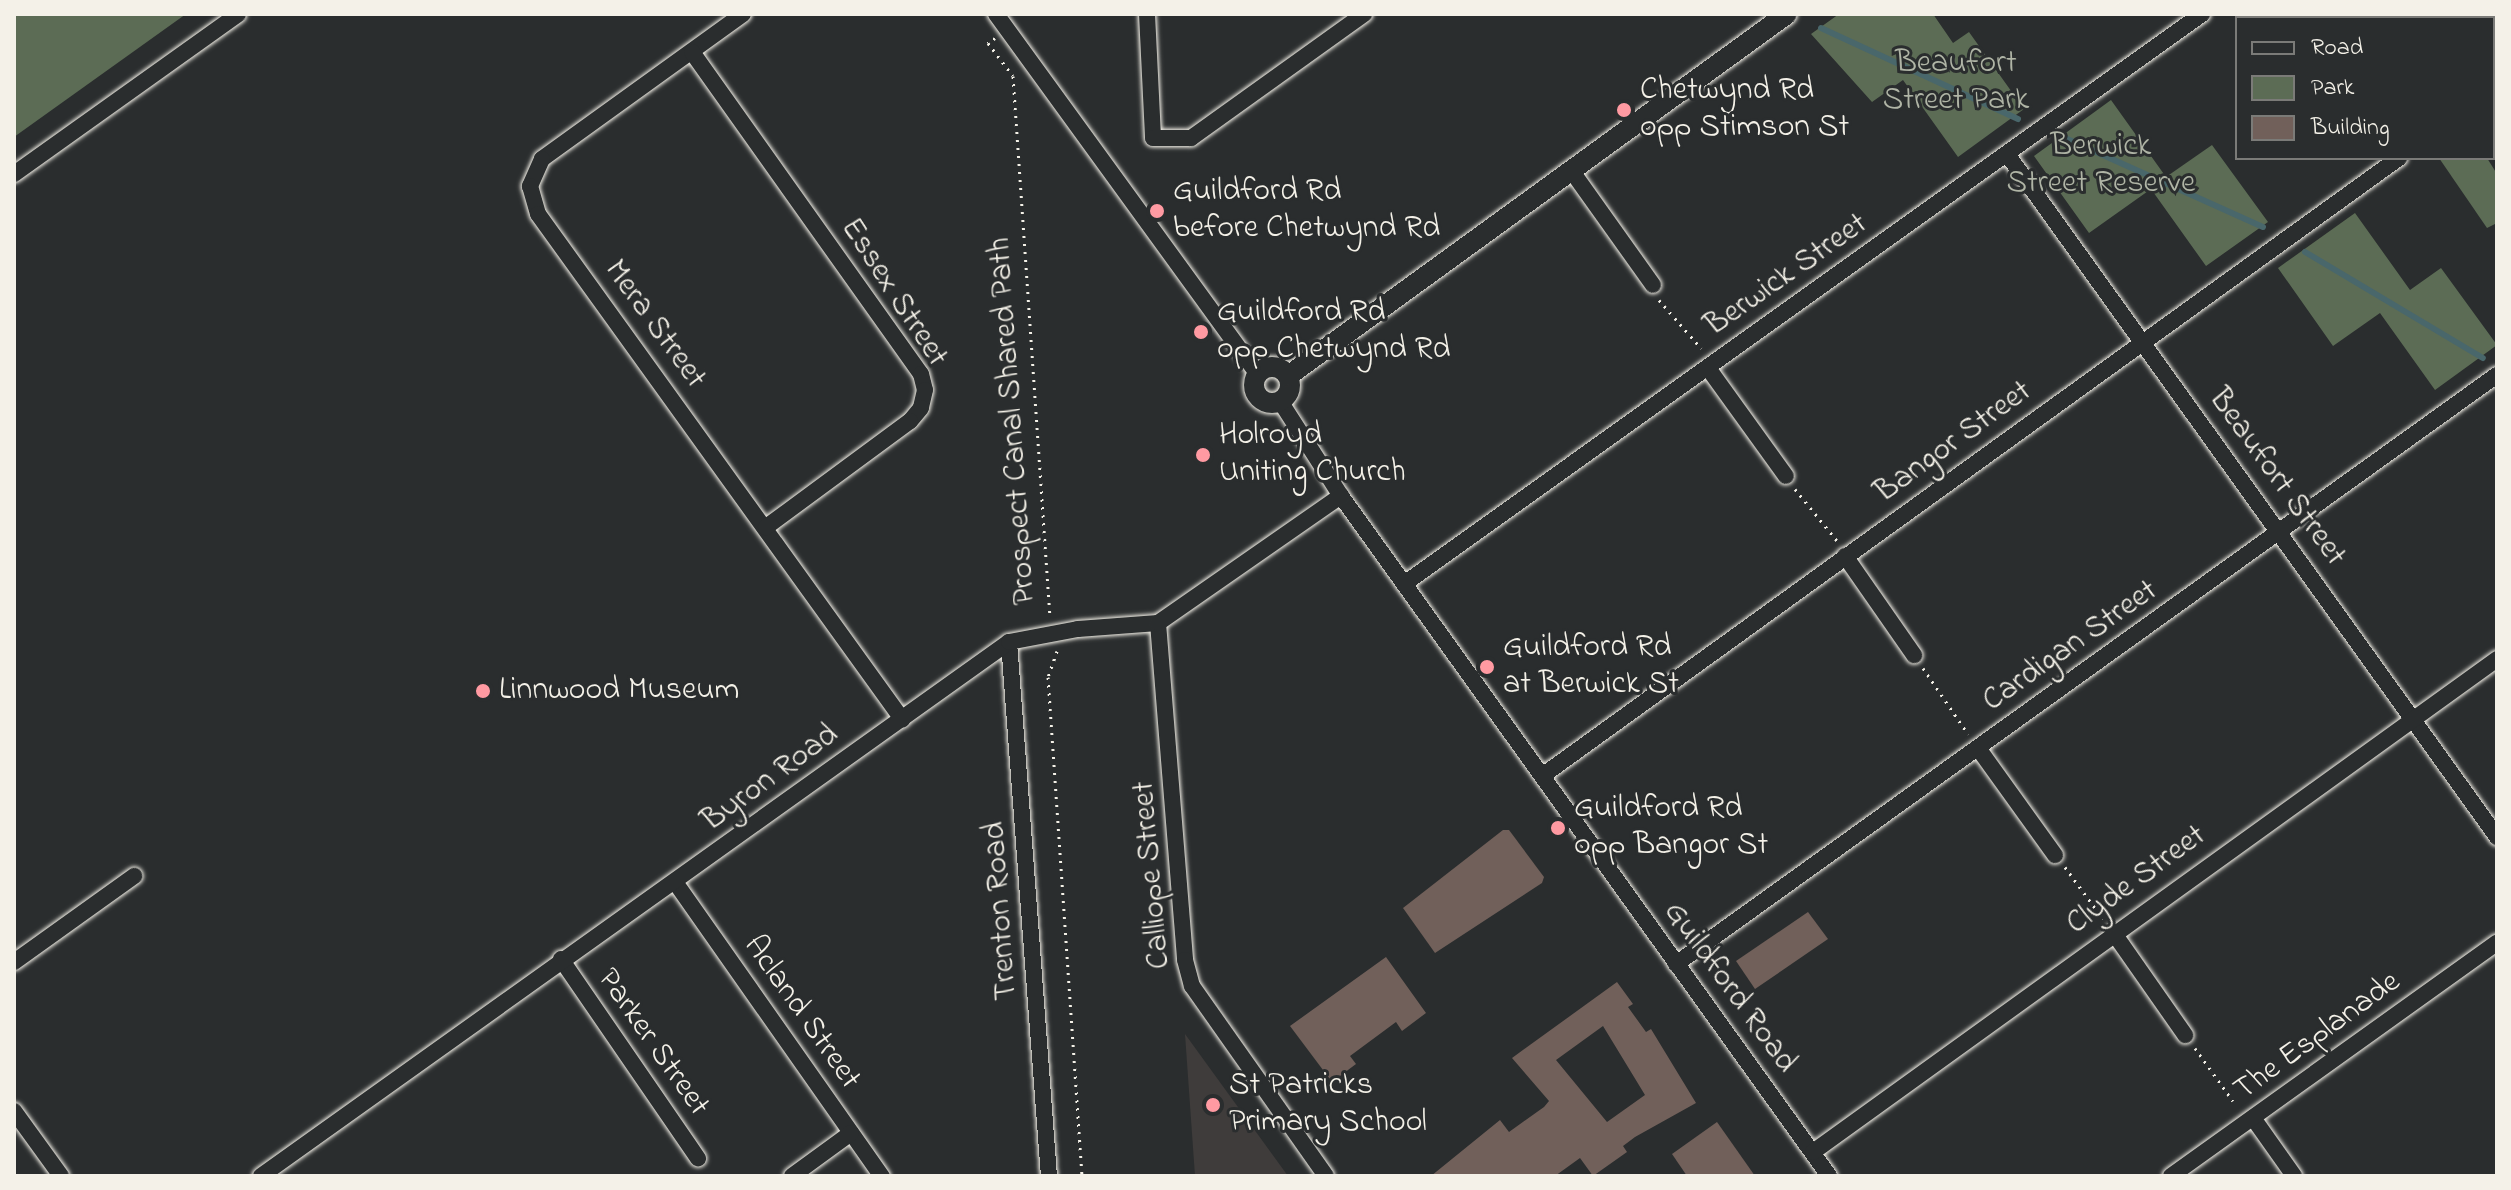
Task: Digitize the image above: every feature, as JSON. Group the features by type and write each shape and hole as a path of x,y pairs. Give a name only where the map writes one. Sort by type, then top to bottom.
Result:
{"street":[{"path":"14,174 238,14"},
{"name":"Mera Street","path":"743,14 542,159 530,186 538,214 902,719"},
{"path":"996,14 1258,374 1258,396 1280,401 1290,388 1288,376 1274,367 1258,374"},
{"path":"1147,14 1153,138 1191,138 1364,14"},
{"path":"1288,376 1787,14"},
{"name":"Berwick Street","path":"1404,584 2202,14"},
{"name":"Essex Street","path":"692,52 921,374 925,390 921,408 910,421 766,527"},
{"name":"Beaufort Street","path":"2007,154 2497,837"},
{"name":"Bangor Street","path":"1542,776 2396,160"},
{"path":"1571,170 1653,285"},
{"path":"1708,368 1786,476"},
{"name":"Cardigan Street","path":"1676,964 2497,375"},
{"name":"Guildford Road","path":"1280,401 1341,496 1829,1176"},
{"name":"Byron Road","path":"261,1176 1009,642 1070,630 1158,623 1341,496"},
{"path":"1845,556 1914,655"},
{"name":"Calliope Street","path":"1158,623 1185,960 1192,986 1326,1176"},
{"name":"Trenton Road","path":"1009,642 1049,1176"},
{"name":"Clyde Street","path":"1813,1152 2113,932 2497,659"},
{"path":"1978,748 2055,855"},
{"path":"14,962 134,876"},
{"name":"Acland Street","path":"675,882 882,1176"},
{"path":"2113,932 2185,1035"},
{"name":"The Esplanade","path":"2171,1176 2497,943"},
{"name":"Parker Street","path":"561,959 698,1158"},
{"path":"14,1111 61,1176"},
{"path":"2253,1118 2294,1176"},
{"path":"792,1176 851,1133"}],"path":[{"name":"Prospect Canal Shared Path","path":"1007,29 988,43 1013,76 1044,584 1048,615 1070,630 1050,662 1048,677 1082,1176"},
{"path":"1653,285 1662,307 1702,349"},
{"path":"1786,476 1822,517 1845,556"},
{"path":"1914,655 1978,748"},
{"path":"2055,855 2113,932"},
{"path":"2185,1035 2233,1101"}],"shaded area":[{"name":"St Patricks Primary School","path":"1185,1034 1288,1176 1195,1176"}],"green space":[{"path":"14,14 186,14 14,137"},
{"name":"Beaufort Street Park","path":"1839,14 1933,14 1953,43 1969,32 2024,109 1958,157 1903,80 1872,102 1811,34"},
{"name":"Berwick Street Reserve","path":"2111,100 2166,177 2212,145 2268,222 2206,266 2151,189 2089,233 2034,156"},
{"path":"2440,160 2488,160 2497,174 2497,223 2487,228"},
{"path":"2355,213 2410,290 2441,268 2497,345 2435,390 2380,313 2333,346 2278,268"}],"building":[{"path":"1503,830 1509,830 1544,877 1542,883 1435,953 1403,908"},
{"path":"1808,912 1828,939 1755,989 1736,961"},
{"path":"1386,957 1426,1013 1402,1031 1396,1022 1350,1056 1356,1064 1332,1082 1290,1026"},
{"path":"1617,982 1633,1004 1628,1007 1646,1032 1651,1029 1696,1103 1635,1137 1623,1146 1627,1152 1593,1176 1580,1158 1555,1176 1431,1176 1500,1120 1509,1132 1549,1101 1512,1058","holes":["1603,1026 1645,1095 1607,1122 1556,1060"]},
{"path":"1717,1122 1755,1176 1687,1176 1672,1154"}],"waterway":[{"path":"1821,28 2018,119"},
{"path":"2065,138 2263,227"},
{"path":"2305,252 2483,358"}],"place":[{"name":"Chetwynd Rd opp Stimson St","path":"1624,110"},
{"name":"Guildford Rd before Chetwynd Rd","path":"1157,211"},
{"name":"Guildford Rd opp Chetwynd Rd","path":"1201,332"},
{"name":"Holroyd Uniting Church","path":"1203,455"},
{"name":"Guildford Rd at Berwick St","path":"1487,667"},
{"name":"Linnwood Museum","path":"483,691"},
{"name":"Guildford Rd opp Bangor St","path":"1558,828"},
{"name":"St Patricks Primary School","path":"1213,1105"}]}
